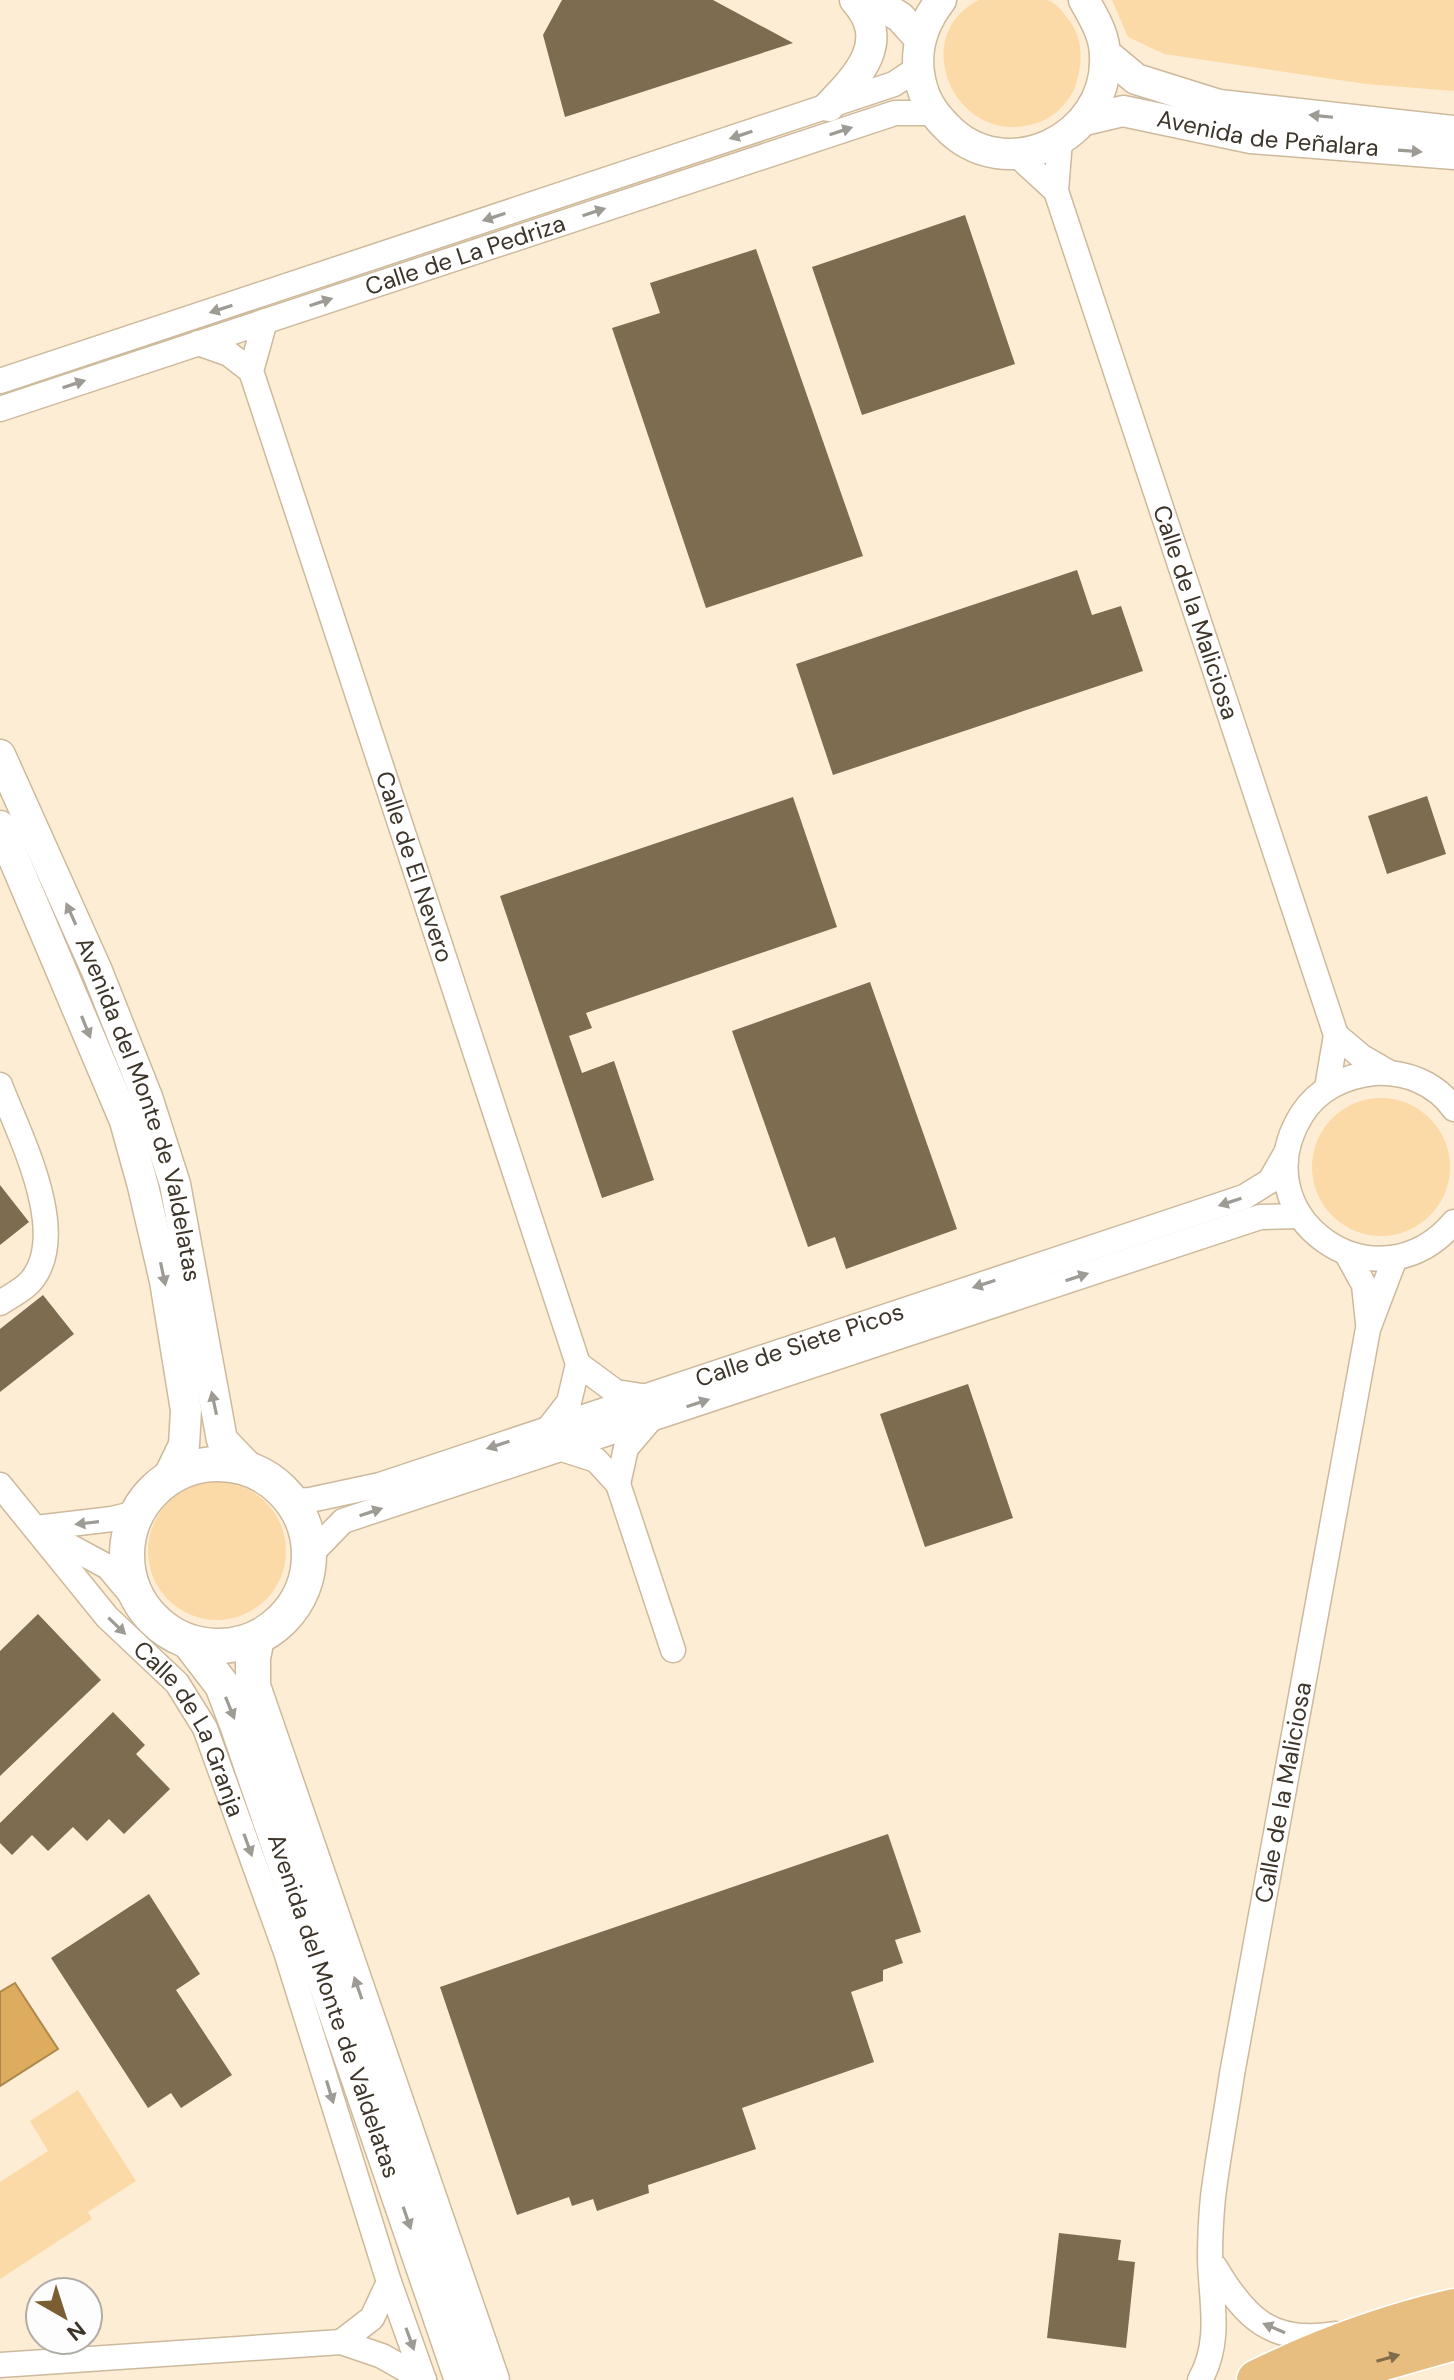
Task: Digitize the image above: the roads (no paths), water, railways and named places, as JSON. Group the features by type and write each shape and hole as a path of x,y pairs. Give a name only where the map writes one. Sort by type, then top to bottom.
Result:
{"highway":[{"path":"1257,2380 1307,2356 1405,2321 1454,2309"},
{"path":"1323,2380 1454,2340"}],"main road":[{"path":"222,1464 250,1469 273,1482 292,1501 305,1527 309,1556 305,1581 295,1604 278,1624 257,1638 223,1647 189,1642 161,1628 139,1604 128,1575 126,1543 136,1513 150,1494 168,1478 194,1467 222,1464"},
{"name":"Avenida del Monte de Valdelatas","path":"257,1638 253,1686 492,2380"},
{"name":"Avenida del Monte de Valdelatas","path":"189,1642 222,1685 265,1802 462,2380"}],"street":[{"path":"829,106 869,57 871,36 868,19 855,0"},
{"path":"872,0 900,17 919,54"},
{"path":"941,0 930,13 919,54 922,91 933,113 955,136 984,151 1017,155 1039,151 1060,141 1085,120 1101,89 1106,54 1099,25 1084,0"},
{"name":"Calle de La Pedriza","path":"0,381 894,84 919,54"},
{"name":"Avenida de Peñalara","path":"1106,54 1136,79 1219,105 1454,131"},
{"name":"Avenida de Peñalara","path":"1085,120 1123,111 1251,138 1454,154"},
{"name":"Calle de La Pedriza","path":"0,409 895,113 933,113"},
{"name":"Calle de la Maliciosa","path":"1060,141 1056,191 1336,1035 1327,1088"},
{"name":"Calle de la Maliciosa","path":"1017,155 1056,191"},
{"path":"198,343 229,354 251,371 265,321"},
{"name":"Calle de El Nevero","path":"251,371 578,1364"},
{"name":"Avenida del Monte de Valdelatas","path":"0,755 97,971 147,1097 175,1184 222,1440 250,1469"},
{"name":"Avenida del Monte de Valdelatas","path":"0,826 125,1121 143,1186 165,1281 186,1410 184,1445 168,1478"},
{"path":"1336,1035 1362,1057 1388,1072"},
{"path":"1327,1088 1356,1075 1388,1072 1411,1077 1431,1087 1454,1109"},
{"path":"0,1085 46,1209 47,1249 31,1282 0,1303"},
{"name":"Calle de Siete Picos","path":"309,1556 343,1521 555,1439 1244,1197 1270,1181 1286,1153 1294,1128 1308,1106 1327,1088"},
{"path":"1286,1153 1290,1196 1300,1216 1320,1238 1347,1254 1371,1259 1395,1258 1421,1250 1443,1235 1454,1222"},
{"name":"Calle de Siete Picos","path":"648,1408 1260,1217 1300,1216"},
{"name":"Calle de la Maliciosa","path":"1347,1254 1364,1285 1368,1329"},
{"name":"Calle de la Maliciosa","path":"1200,2380 1209,2365 1213,2344 1216,2309 1210,2259 1213,2197 1232,2074 1368,1329 1395,1258"},
{"path":"618,1484 626,1448 648,1408 616,1392 578,1364 569,1402 555,1439 596,1460 618,1484 673,1650"},
{"name":"Calle de Siete Picos","path":"292,1501 380,1485 555,1439"},
{"name":"Calle de La Granja","path":"0,1485 107,1617 177,1683 205,1728 286,1952 389,2282 424,2380"},
{"path":"36,1528 136,1513"},
{"path":"36,1528 108,1567 139,1604"},
{"path":"277,1843 286,1952"},
{"path":"1210,2259 1238,2304 1252,2318 1283,2333 1311,2338 1405,2321"},
{"path":"341,2342 372,2318 389,2282"},
{"path":"0,2365 341,2342 382,2356 424,2380"}]}
